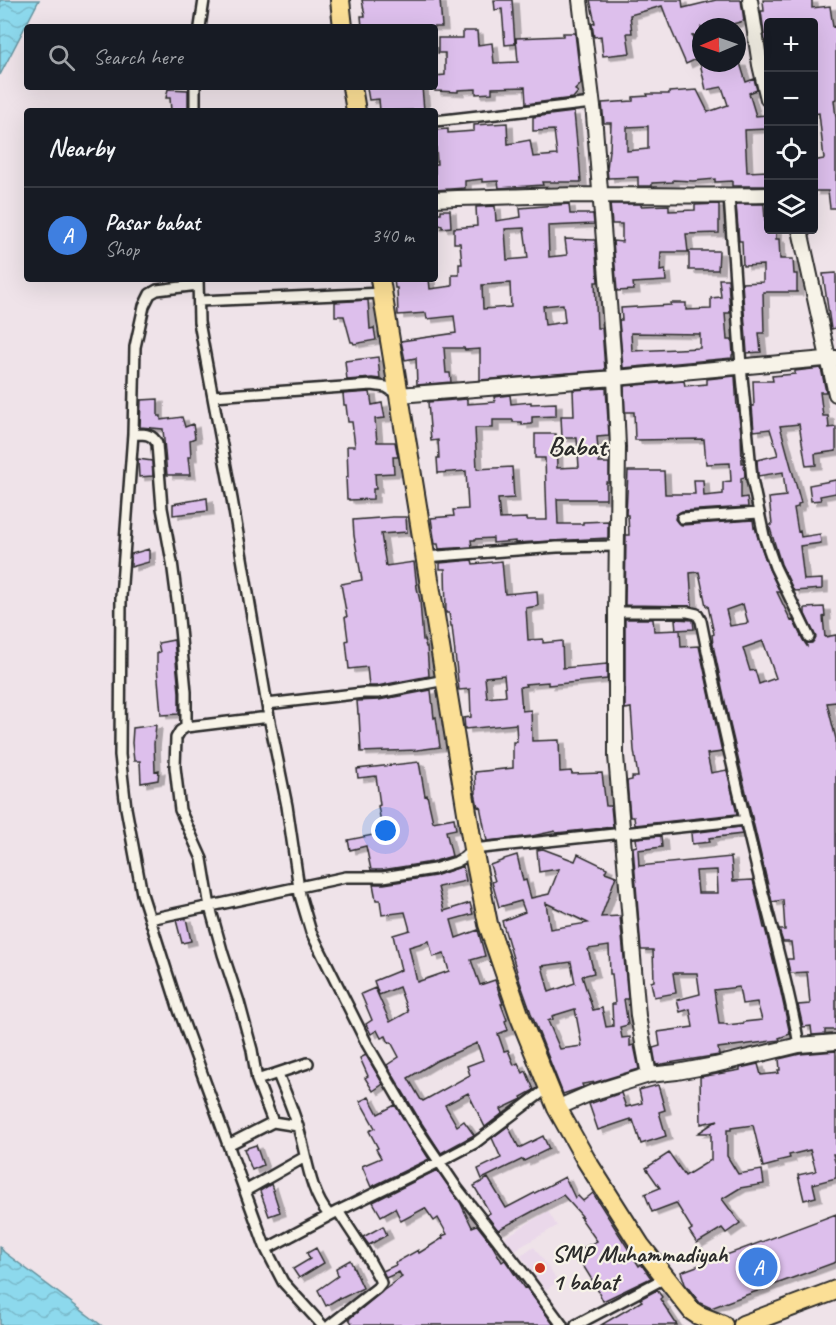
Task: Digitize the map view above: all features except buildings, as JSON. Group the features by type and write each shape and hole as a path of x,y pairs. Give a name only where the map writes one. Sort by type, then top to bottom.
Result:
{"highway":[{"path":"339,0 343,24"},
{"path":"352,90 356,108"},
{"path":"381,286 473,849 488,924 520,1017 557,1108 586,1160 640,1245 665,1278 692,1311 716,1324"},
{"path":"743,1325 836,1290"}],"street":[{"path":"200,24 204,0"},
{"path":"580,0 592,103 615,378 618,447 616,756 638,1016 648,1075"},
{"path":"750,0 764,82"},
{"path":"195,90 195,108"},
{"path":"438,121 592,103"},
{"path":"438,199 491,196 764,195"},
{"path":"729,196 741,366 752,479 764,536 774,567 809,637"},
{"path":"801,234 832,358 836,394"},
{"path":"322,1325 283,1282 266,1249 179,1010 142,894 126,808 120,755 121,597 133,434 135,347 147,297 157,290 198,282 199,322 287,806 299,888 311,932 367,1044 413,1123 457,1188 562,1325"},
{"path":"199,301 381,286"},
{"path":"213,396 372,385 386,387 399,395 832,358"},
{"path":"133,434 150,435 155,438 157,444 162,508 172,562 182,650 186,692 186,727"},
{"path":"682,518 759,513"},
{"path":"425,557 617,546"},
{"path":"616,612 688,612 697,614 701,621 719,711 793,1009 799,1045"},
{"path":"267,704 378,693 445,680"},
{"path":"269,717 186,727 176,738 175,766 180,810 202,859 210,907 239,1002 252,1050 257,1080 273,1122"},
{"path":"150,919 346,877 383,877 434,869 456,862 473,849 746,820"},
{"path":"557,1108 591,1093 648,1075 696,1068 799,1045 836,1042"},
{"path":"257,1080 308,1063"},
{"path":"278,1074 298,1126 312,1183 321,1206 333,1213 363,1249 380,1278 381,1283 377,1288 330,1325"},
{"path":"266,1249 333,1213 475,1143 549,1088"},
{"path":"228,1145 273,1122 298,1126"},
{"path":"245,1191 305,1157"},
{"path":"576,1325 665,1278"}],"shaded area":[{"path":"548,1211 557,1226 513,1251 504,1238"},
{"name":"SMP Muhammadiyah 1 babat","path":"534,1247 558,1281 546,1290 521,1256"}],"water":[{"path":"0,0 39,0 27,24 24,24 24,29 0,75"},
{"path":"0,1247 4,1252 101,1325 0,1325"}],"place":[{"name":"Pasar babat","path":"758,1267"},
{"name":"SMP Muhammadiyah 1 babat","path":"540,1268"}],"district":[{"name":"Babat","path":"577,446"}]}
